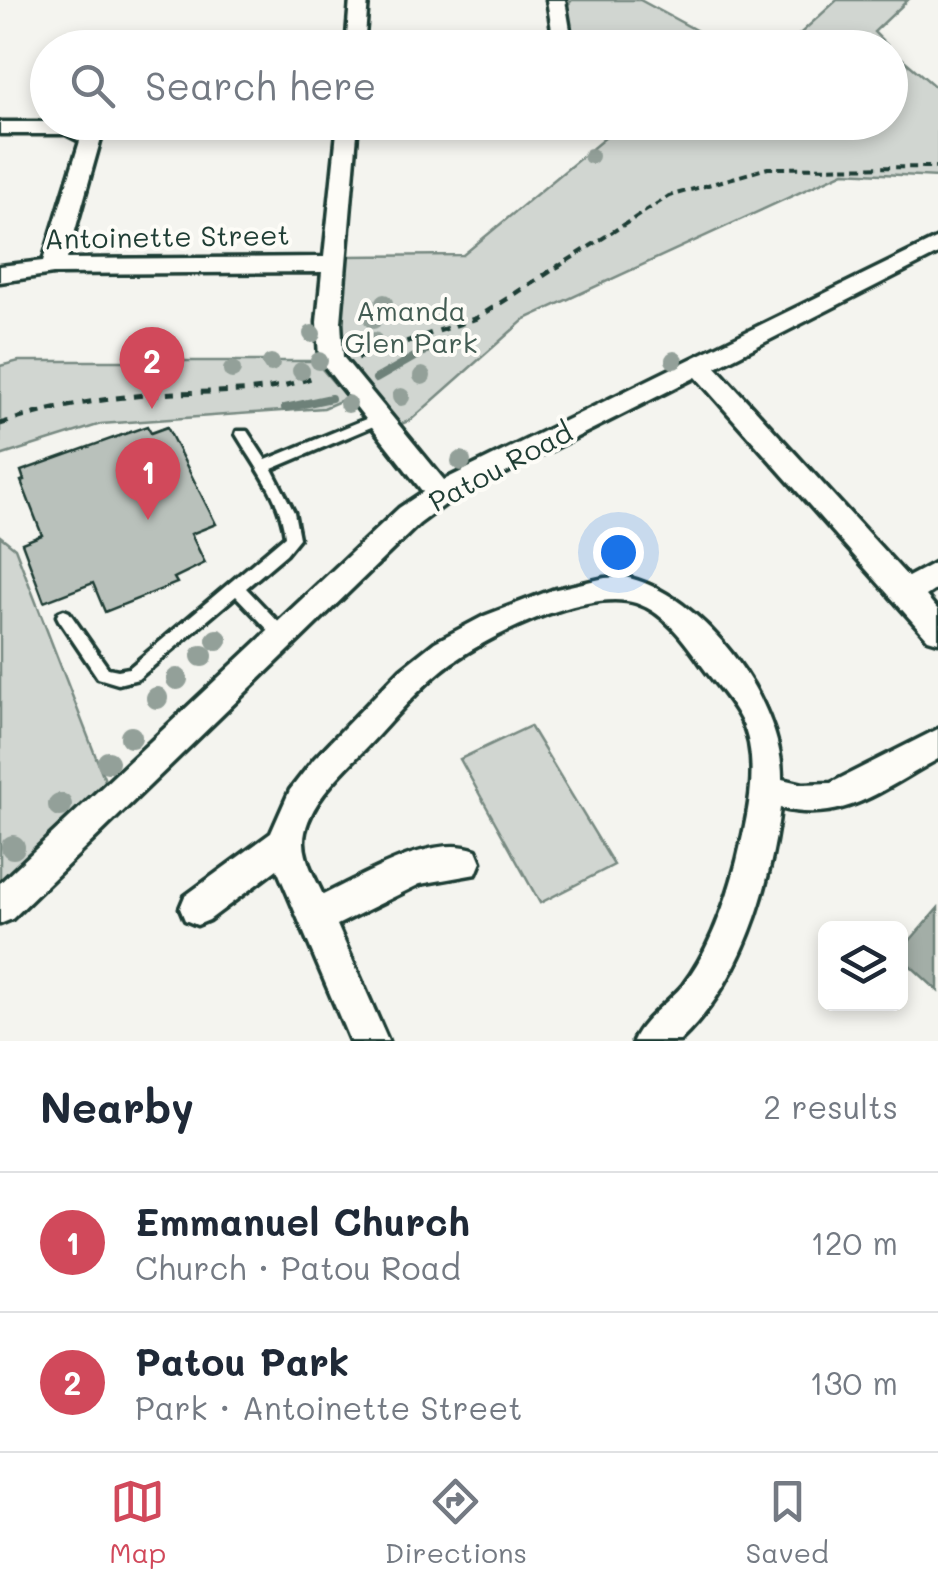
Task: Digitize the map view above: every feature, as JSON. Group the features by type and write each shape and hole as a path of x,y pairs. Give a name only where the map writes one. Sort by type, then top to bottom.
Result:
{"street":[{"path":"356,30 359,0"},
{"path":"556,0 561,30"},
{"path":"0,128 30,128"},
{"path":"52,267 90,140"},
{"path":"346,140 329,334 335,366 440,494"},
{"name":"Patou Road","path":"0,908 384,536 440,494 938,246"},
{"name":"Antoinette Street","path":"0,274 52,267 336,264"},
{"path":"698,364 938,630"},
{"path":"906,594 938,573"},
{"path":"369,1041 314,918 286,842 288,822 347,746 430,662 465,638 524,612 610,589 658,599 690,627 757,720 765,744 768,790 744,896 726,944 700,992 652,1041"},
{"path":"768,790 803,799 834,798 938,743"},
{"path":"197,908 286,842"},
{"path":"314,918 417,868 464,862"}],"lane":[{"path":"264,467 378,419"},
{"path":"64,616 103,673 118,677 133,674 292,538 292,526 264,467 242,434"},
{"path":"236,588 282,635"}],"path":[{"path":"0,424 155,394 218,394 294,387 335,366 477,318 670,196 768,168 938,167"}],"green space":[{"path":"572,0 640,0 696,30 572,30 567,6"},
{"path":"837,0 908,0 876,30 804,30"},
{"name":"Amanda Glen Park","path":"908,63 938,89 938,177 844,172 525,319 411,420 399,425 341,353 347,256 463,255 602,140 908,140"},
{"path":"19,361 315,361 347,398 324,408 101,424 0,456 0,366"},
{"path":"0,536 15,548 106,783 0,885"},
{"path":"530,726 614,865 540,903 460,759"}],"shaded area":[{"path":"938,908 938,991 908,963 908,943"}],"building":[{"path":"147,426 151,433 167,427 216,524 191,534 205,563 174,578 177,583 105,612 93,583 44,602 22,543 42,535 21,481 21,471"}],"waterway":[{"path":"376,379 430,348"},
{"path":"285,408 331,398"}],"place":[{"name":"Patou Park","path":"152,409"},
{"name":"Emmanuel Church","path":"148,520"}]}
